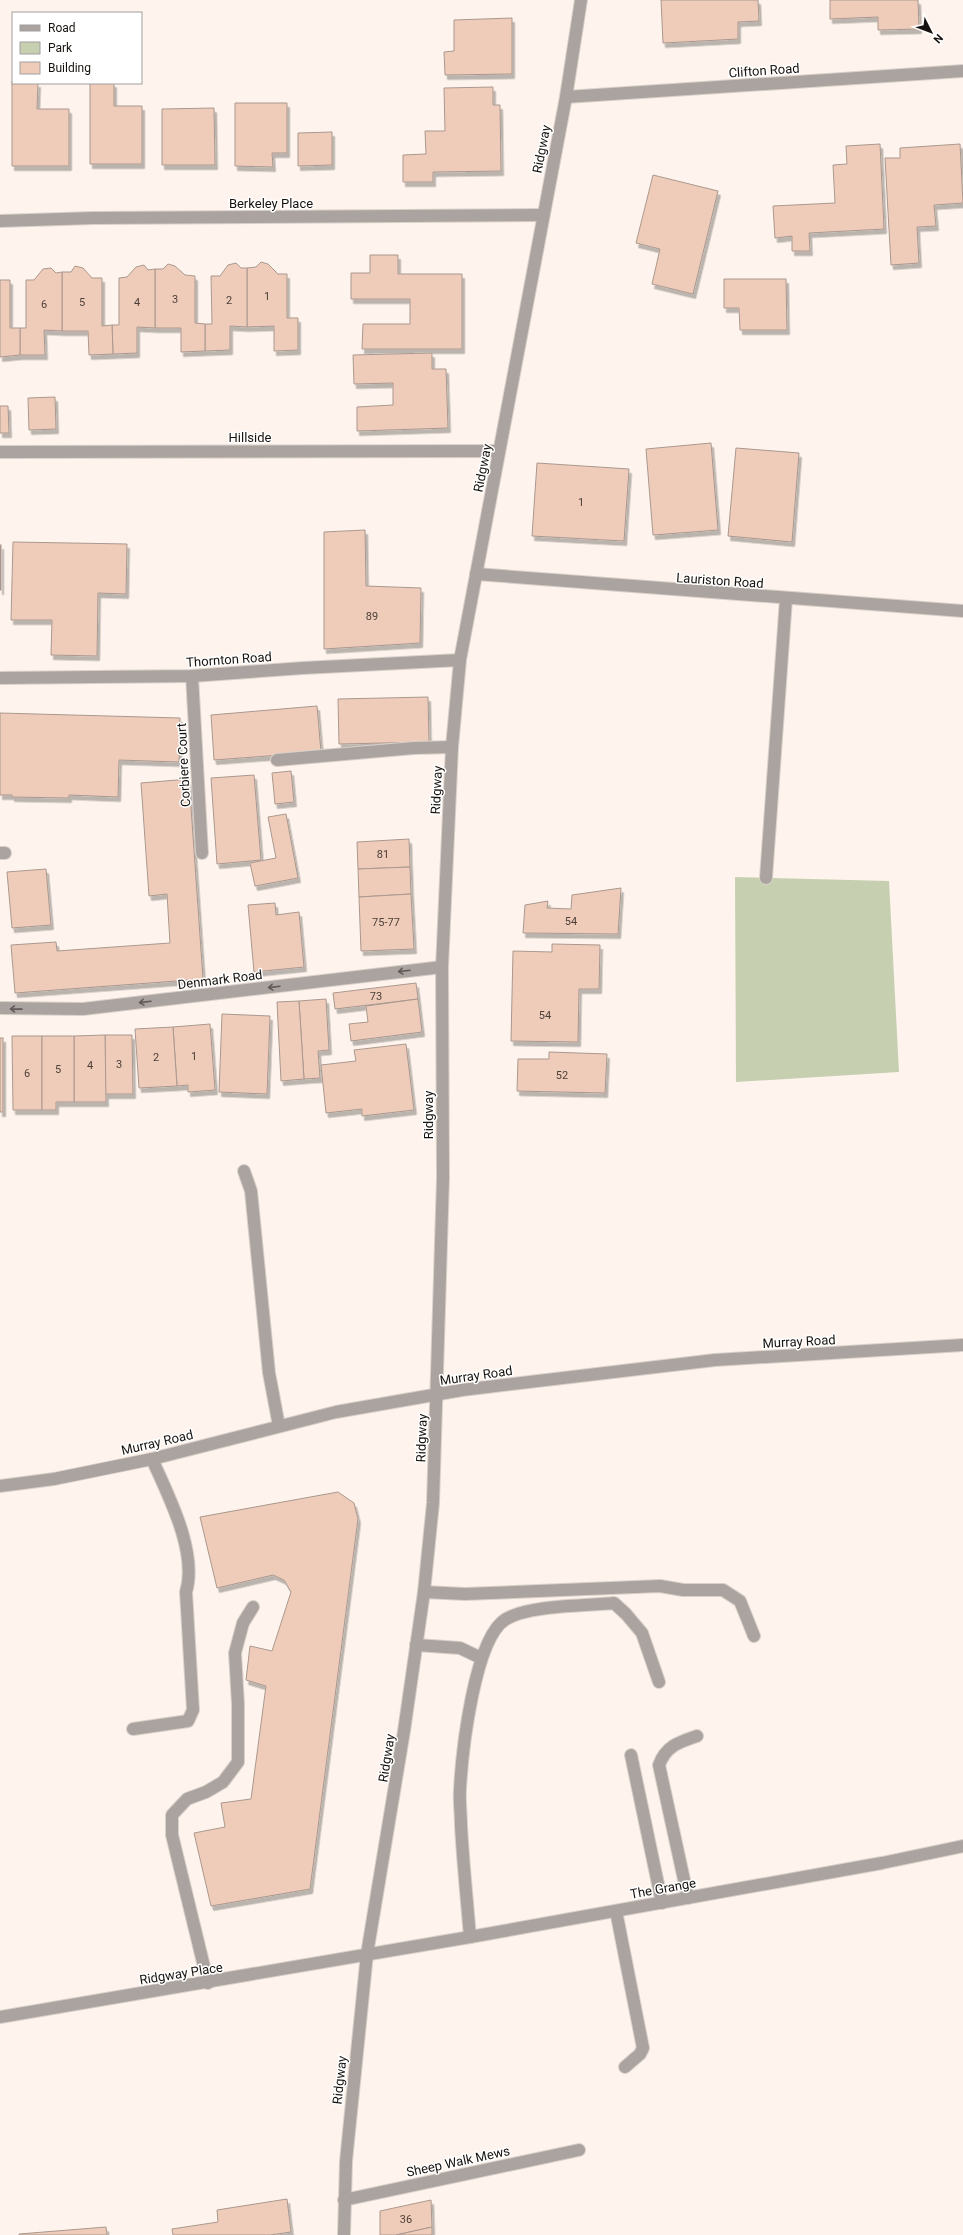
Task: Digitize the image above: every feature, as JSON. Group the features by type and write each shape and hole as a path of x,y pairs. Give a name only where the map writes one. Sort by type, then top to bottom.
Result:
{"street":[{"name":"Ridgway","path":"344,2235 344,2200 353,2081 367,1954 404,1731 424,1592 433,1503 442,1178 442,967 452,747 460,660 542,215 566,97 581,0"},
{"name":"Clifton Road","path":"566,97 963,71"},
{"name":"Berkeley Place","path":"0,221 101,218 542,215"},
{"name":"Hillside","path":"0,452 499,451"},
{"name":"Lauriston Road","path":"476,574 786,599 963,611"},
{"path":"766,878 786,599"},
{"name":"Thornton Road","path":"0,678 192,676 303,668 460,660"},
{"name":"Corbiere Court","path":"192,676 202,853"},
{"path":"277,760 414,748 452,747"},
{"name":"Denmark Road","path":"0,1008 83,1010 442,967"},
{"path":"244,1171 251,1191 269,1373 279,1426"},
{"name":"Murray Road","path":"0,1486 54,1479 152,1459 336,1412 436,1395 716,1360 963,1345"},
{"path":"133,1729 188,1721 193,1710 186,1592 190,1579 182,1528 152,1459"},
{"path":"424,1592 465,1594 660,1586 683,1590 723,1590 740,1601 754,1636"},
{"path":"470,1937 462,1852 460,1789 469,1712 481,1658 490,1637 505,1620 525,1612 614,1603 626,1614 642,1633 659,1682"},
{"path":"208,1983 172,1835 172,1815 187,1799 206,1792 223,1782 238,1762 238,1704 235,1653 243,1623 253,1607"},
{"path":"416,1645 460,1648 481,1658"},
{"path":"688,1898 659,1765 664,1754 675,1744 697,1736"},
{"path":"631,1755 662,1903"},
{"name":"The Grange","path":"367,1954 662,1903 963,1846"},
{"path":"616,1911 643,2048 640,2054 625,2067"},
{"name":"Ridgway Place","path":"0,2017 208,1983 367,1954"},
{"name":"Sheep Walk Mews","path":"344,2200 579,2150"}],"green space":[{"path":"735,877 889,881 899,1072 736,1082"}],"building":[{"path":"661,0 758,0 759,21 738,22 738,39 663,43"},
{"path":"830,0 918,0 919,29 878,30 878,17 830,19"},
{"path":"512,18 512,74 445,75 444,52 454,51 454,20"},
{"path":"12,84 38,84 37,109 69,109 69,166 12,166"},
{"path":"90,84 114,84 114,106 142,106 142,164 90,164"},
{"path":"493,87 493,105 500,105 501,171 433,172 433,182 403,182 403,155 426,154 425,131 445,131 444,88"},
{"path":"235,103 287,103 287,153 272,153 273,167 235,166"},
{"path":"214,108 215,165 162,165 162,109"},
{"path":"332,132 332,165 298,166 298,133"},
{"path":"880,144 884,229 809,233 810,251 792,251 792,236 775,238 773,206 835,203 833,165 847,164 846,146"},
{"path":"960,144 963,203 934,205 936,226 917,227 919,263 891,265 885,158 900,158 900,148"},
{"path":"653,175 718,191 693,294 652,284 660,249 636,243"},
{"path":"370,255 398,255 398,274 462,274 462,349 362,349 363,324 410,324 410,299 351,299 351,273 370,273"},
{"path":"261,262 268,264 278,274 287,274 287,318 298,318 298,350 274,351 274,326 247,327 247,268 256,267"},
{"path":"236,263 241,268 247,268 247,327 230,326 230,350 205,351 205,324 212,324 211,276 220,276 228,265"},
{"path":"168,264 175,266 185,275 195,276 195,323 205,324 205,351 181,352 181,328 155,328 155,269 163,269"},
{"path":"144,265 148,270 155,269 155,328 137,327 137,353 113,354 112,325 119,325 119,278 127,277 136,267"},
{"path":"75,266 83,268 92,278 102,278 102,326 112,325 113,354 89,355 88,331 62,331 62,272 71,272"},
{"path":"51,268 56,273 62,272 62,331 44,330 45,355 20,355 20,328 26,328 26,280 34,280 43,269"},
{"path":"724,279 786,279 787,330 740,330 739,308 724,308"},
{"path":"0,280 10,280 10,328 20,328 20,355 0,357"},
{"path":"432,353 432,369 446,369 448,428 357,431 357,407 393,405 393,383 354,384 353,355"},
{"path":"55,397 56,429 29,430 28,398"},
{"path":"0,406 8,406 9,433 0,433"},
{"path":"711,443 718,530 653,535 646,449"},
{"path":"736,448 799,453 792,542 728,536"},
{"path":"537,463 629,469 624,541 532,536"},
{"path":"365,530 366,586 421,588 420,643 324,649 324,532"},
{"path":"13,542 127,544 126,594 98,593 97,656 51,655 52,620 11,620"},
{"path":"1,545 1,590 0,590"},
{"path":"428,697 429,742 339,744 338,699"},
{"path":"317,706 321,752 214,760 211,715"},
{"path":"0,713 180,718 179,762 119,760 118,797 69,795 69,798 12,797 12,795 0,795"},
{"path":"291,771 294,802 275,804 272,773"},
{"path":"254,775 261,860 217,864 211,778"},
{"path":"189,779 203,979 15,993 11,945 56,942 57,951 170,943 167,894 149,896 141,783"},
{"path":"286,814 298,878 255,886 250,863 276,858 268,817"},
{"path":"409,839 410,867 358,869 357,842"},
{"path":"410,867 411,894 359,897 358,869"},
{"path":"46,869 51,925 12,928 7,872"},
{"path":"621,888 618,934 523,933 525,905 548,901 547,908 571,909 572,895"},
{"path":"411,894 414,949 361,951 359,897"},
{"path":"275,903 276,915 299,912 304,967 254,972 248,905"},
{"path":"552,944 600,945 599,989 579,989 578,1042 511,1041 513,951 552,952"},
{"path":"416,983 418,999 335,1009 333,993"},
{"path":"326,999 329,1050 318,1051 320,1078 304,1079 299,1001"},
{"path":"418,999 422,1032 351,1041 349,1024 368,1022 366,1006"},
{"path":"299,1001 304,1079 281,1081 277,1002"},
{"path":"222,1014 270,1016 267,1094 219,1092"},
{"path":"210,1024 215,1090 188,1092 188,1085 177,1086 173,1027"},
{"path":"173,1027 177,1086 139,1088 135,1029"},
{"path":"105,1035 132,1035 133,1094 105,1094"},
{"path":"105,1035 106,1102 74,1102 74,1036"},
{"path":"12,1036 42,1036 42,1110 13,1110"},
{"path":"42,1036 74,1036 74,1102 56,1102 56,1110 42,1110"},
{"path":"0,1038 3,1038 3,1112 0,1112"},
{"path":"406,1044 414,1110 362,1116 362,1109 326,1113 321,1065 356,1061 354,1050"},
{"path":"549,1052 607,1054 605,1093 517,1091 518,1059 549,1059"},
{"path":"338,1492 354,1503 358,1519 310,1889 211,1906 194,1833 225,1827 221,1803 251,1799 266,1686 246,1680 250,1646 272,1651 291,1592 284,1580 273,1575 217,1588 200,1517"},
{"path":"287,2199 291,2232 270,2235 173,2235 172,2229 218,2222 217,2210"},
{"path":"431,2200 432,2227 396,2235 380,2235 380,2211"},
{"path":"106,2227 107,2235 19,2235 19,2234"},
{"path":"432,2227 432,2235 396,2235"}]}
